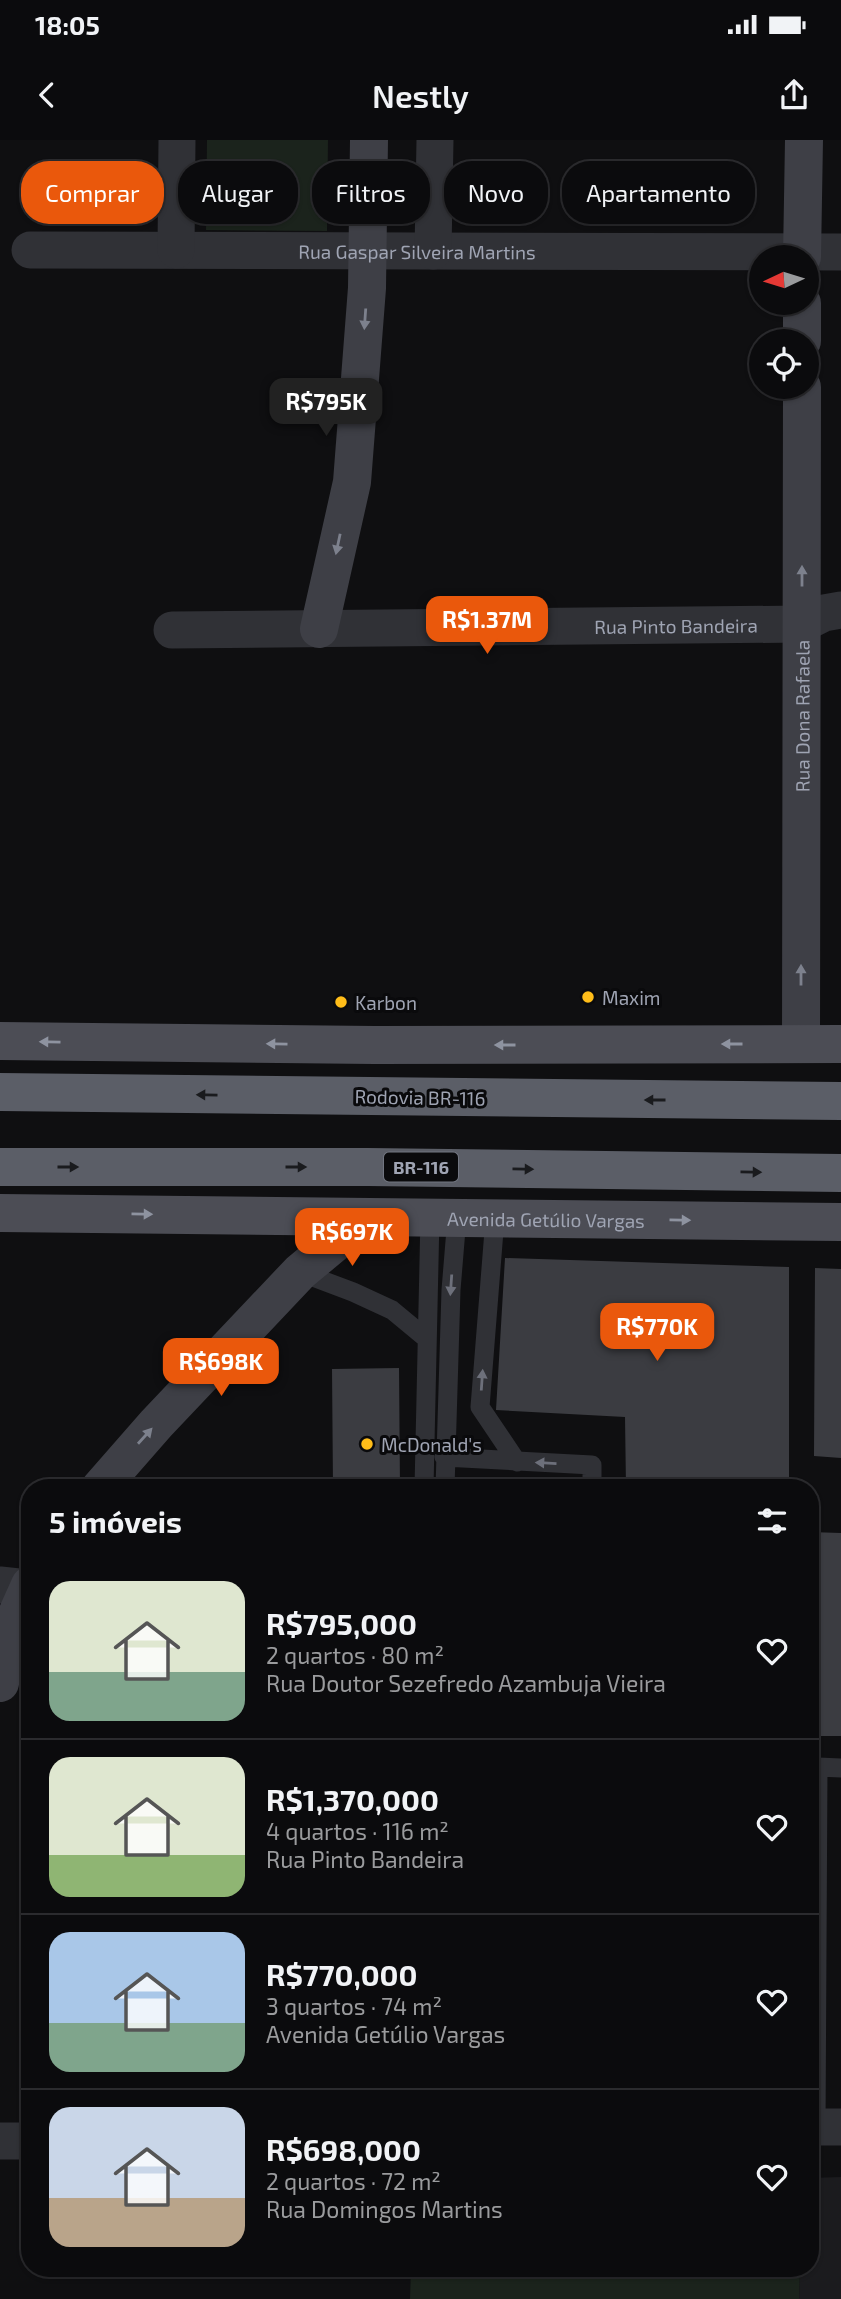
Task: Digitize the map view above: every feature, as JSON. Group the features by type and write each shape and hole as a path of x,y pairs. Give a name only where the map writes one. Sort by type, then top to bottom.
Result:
{"highway":[{"path":"0,1079 38,1093"},
{"path":"797,1101 841,1082"},
{"name":"Rodovia BR-116","path":"0,1092 841,1101"},
{"name":"BR-116","path":"0,1167 369,1167 841,1173"}],"main road":[{"path":"318,629 352,482 367,288 369,140"},
{"path":"802,245 804,140"},
{"name":"Rua Dona Rafaela","path":"801,1044 802,399"},
{"path":"0,1041 375,1045 841,1044"},
{"name":"Avenida Getúlio Vargas","path":"7,1217 444,1217 841,1222"},
{"path":"108,1479 156,1424 300,1272 366,1217"},
{"path":"0,1683 8,1634 21,1597"}],"street":[{"path":"176,250 177,140"},
{"path":"433,251 435,140"},
{"name":"Rua Gaspar Silveira Martins","path":"30,250 749,254"},
{"name":"Rua Gaspar Silveira Martins","path":"819,253 841,252"},
{"path":"802,624 841,610"},
{"name":"Rua Pinto Bandeira","path":"172,630 802,624"},
{"path":"0,2141 21,2141"}],"lane":[{"path":"424,1479 427,1339 444,1217"},
{"path":"444,1217 451,1290 444,1479"},
{"path":"495,1218 480,1408 517,1462"},
{"path":"300,1272 393,1310 427,1339"},
{"path":"444,1457 592,1465 592,1479"},
{"path":"819,1767 841,1768"},
{"path":"819,1857 822,2127"}],"shaded area":[{"path":"207,140 328,140 328,161 312,161 312,224 327,224 327,231 206,230 206,224 298,224 298,161 207,161"},
{"path":"841,2177 841,2299 799,2299 800,2277 819,2277 819,2178"},
{"path":"411,2277 800,2277 799,2299 410,2299"}],"building":[{"path":"505,1258 789,1267 789,1479 626,1479 625,1417 496,1410"},
{"path":"815,1268 841,1269 841,1458 814,1456"},
{"path":"399,1368 400,1479 333,1479 332,1369"},
{"path":"819,1532 841,1533 841,1736 819,1736"}],"place":[{"name":"Maxim","path":"588,997"},
{"name":"Karbon","path":"341,1002"},
{"name":"McDonald's","path":"367,1444"}]}
